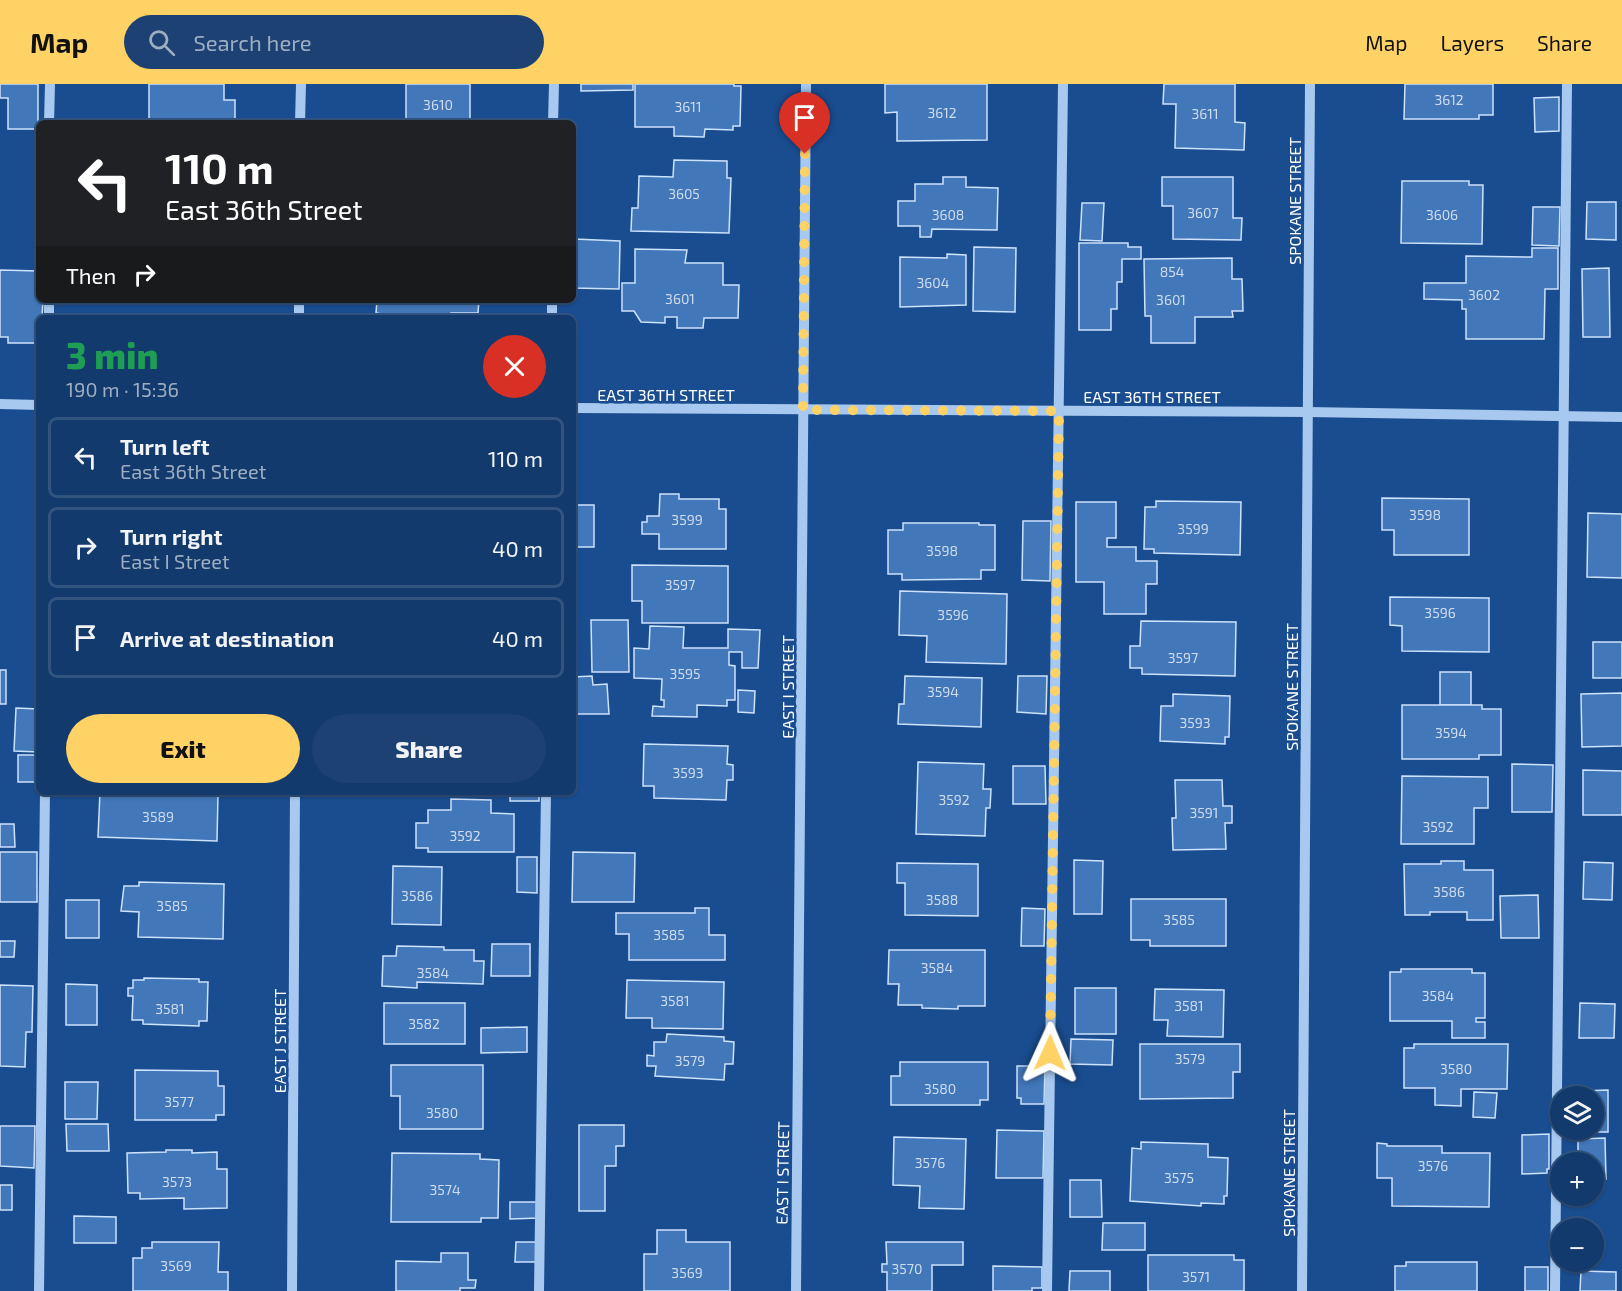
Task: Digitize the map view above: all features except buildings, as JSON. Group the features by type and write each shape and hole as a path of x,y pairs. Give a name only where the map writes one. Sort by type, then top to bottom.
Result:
{"street":[{"path":"50,84 50,120"},
{"path":"300,120 301,84"},
{"path":"553,120 554,84"},
{"name":"EAST I STREET","path":"796,1291 806,84"},
{"path":"1047,1291 1063,84"},
{"name":"SPOKANE STREET","path":"1302,1291 1310,84"},
{"path":"1555,1291 1567,84"},
{"path":"0,404 36,405"},
{"name":"EAST 36TH STREET","path":"576,408 1307,412 1622,417"},
{"path":"39,1291 45,795"},
{"name":"EAST J STREET","path":"292,1291 295,795"},
{"path":"539,1291 546,795"}],"route":[{"path":"805,154 803,410 1059,411 1050,1053"}]}
